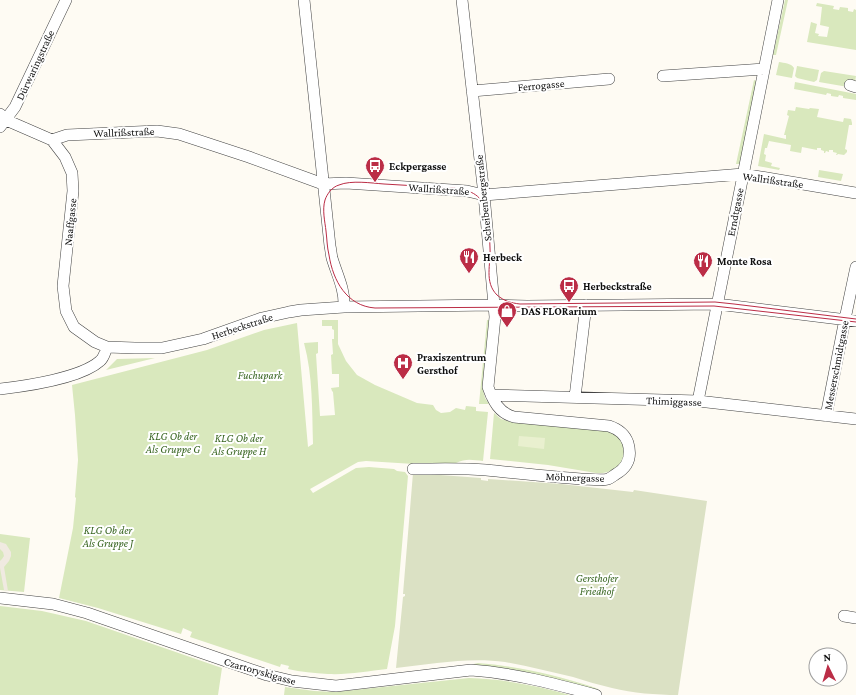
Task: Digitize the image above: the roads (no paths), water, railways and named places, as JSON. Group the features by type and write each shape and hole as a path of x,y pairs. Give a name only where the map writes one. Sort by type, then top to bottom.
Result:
{"street":[{"name":"Dürwaringstraße","path":"2,121 15,107 66,0"},
{"path":"304,0 330,246 332,258 343,290 344,307"},
{"name":"Scheibenbergstraße","path":"462,0 484,195 494,305 488,387 491,396"},
{"name":"Erndtgasse","path":"698,401 778,0"},
{"path":"663,76 764,69"},
{"name":"Ferrogasse","path":"472,91 609,79"},
{"name":"Naaffgasse","path":"2,121 52,140 66,157 72,173 73,192 63,286 66,311 74,327 94,342 107,347"},
{"name":"Wallrißstraße","path":"52,140 67,135 157,131 179,134 324,184 346,183 467,191 484,195 743,174 856,193"},
{"name":"Messerschmidtgasse","path":"826,416 850,320 856,267"},
{"name":"Herbeckstraße","path":"107,347 162,348 202,339 262,318 301,310 344,307 717,304 850,320"},
{"path":"575,397 586,305"},
{"path":"0,389 32,384 68,376 90,369 102,360 107,347"},
{"name":"Thimiggasse","path":"491,396 698,401 856,419"},
{"name":"Möhnergasse","path":"413,469 485,470 564,478 607,479 622,471 628,462 630,456 627,440 624,435 615,428 609,426 509,416 500,410 491,396"},
{"name":"Czartoryskigasse","path":"0,598 53,604 87,613 267,675 292,681 336,686 471,670 522,677 596,695"},
{"path":"844,616 856,618"}],"tram line":[{"path":"856,319 715,302 514,303 505,300 497,295 493,290 489,279 490,239 486,211 478,196 469,191 452,188 355,182 344,183 336,186 327,195 324,204 328,249 334,274 338,283 349,297 357,303 365,306 375,308 714,306 856,322"}],"place":[{"name":"Eckpergasse","path":"375,183"},
{"name":"Herbeck","path":"469,274"},
{"name":"Monte Rosa","path":"703,278"},
{"name":"Herbeckstraße","path":"569,303"},
{"name":"DAS FLORarium","path":"507,328"},
{"name":"Praxiszentrum Gersthof","path":"403,380"}],"park label":[{"name":"Fuchupark","path":"260,375"},
{"name":"KLG Ob der Als Gruppe G","path":"173,442"},
{"name":"KLG Ob der Als Gruppe H","path":"239,444"},
{"name":"KLG Ob der Als Gruppe J","path":"108,536"},
{"name":"Gersthofer Friedhof","path":"597,584"}]}
